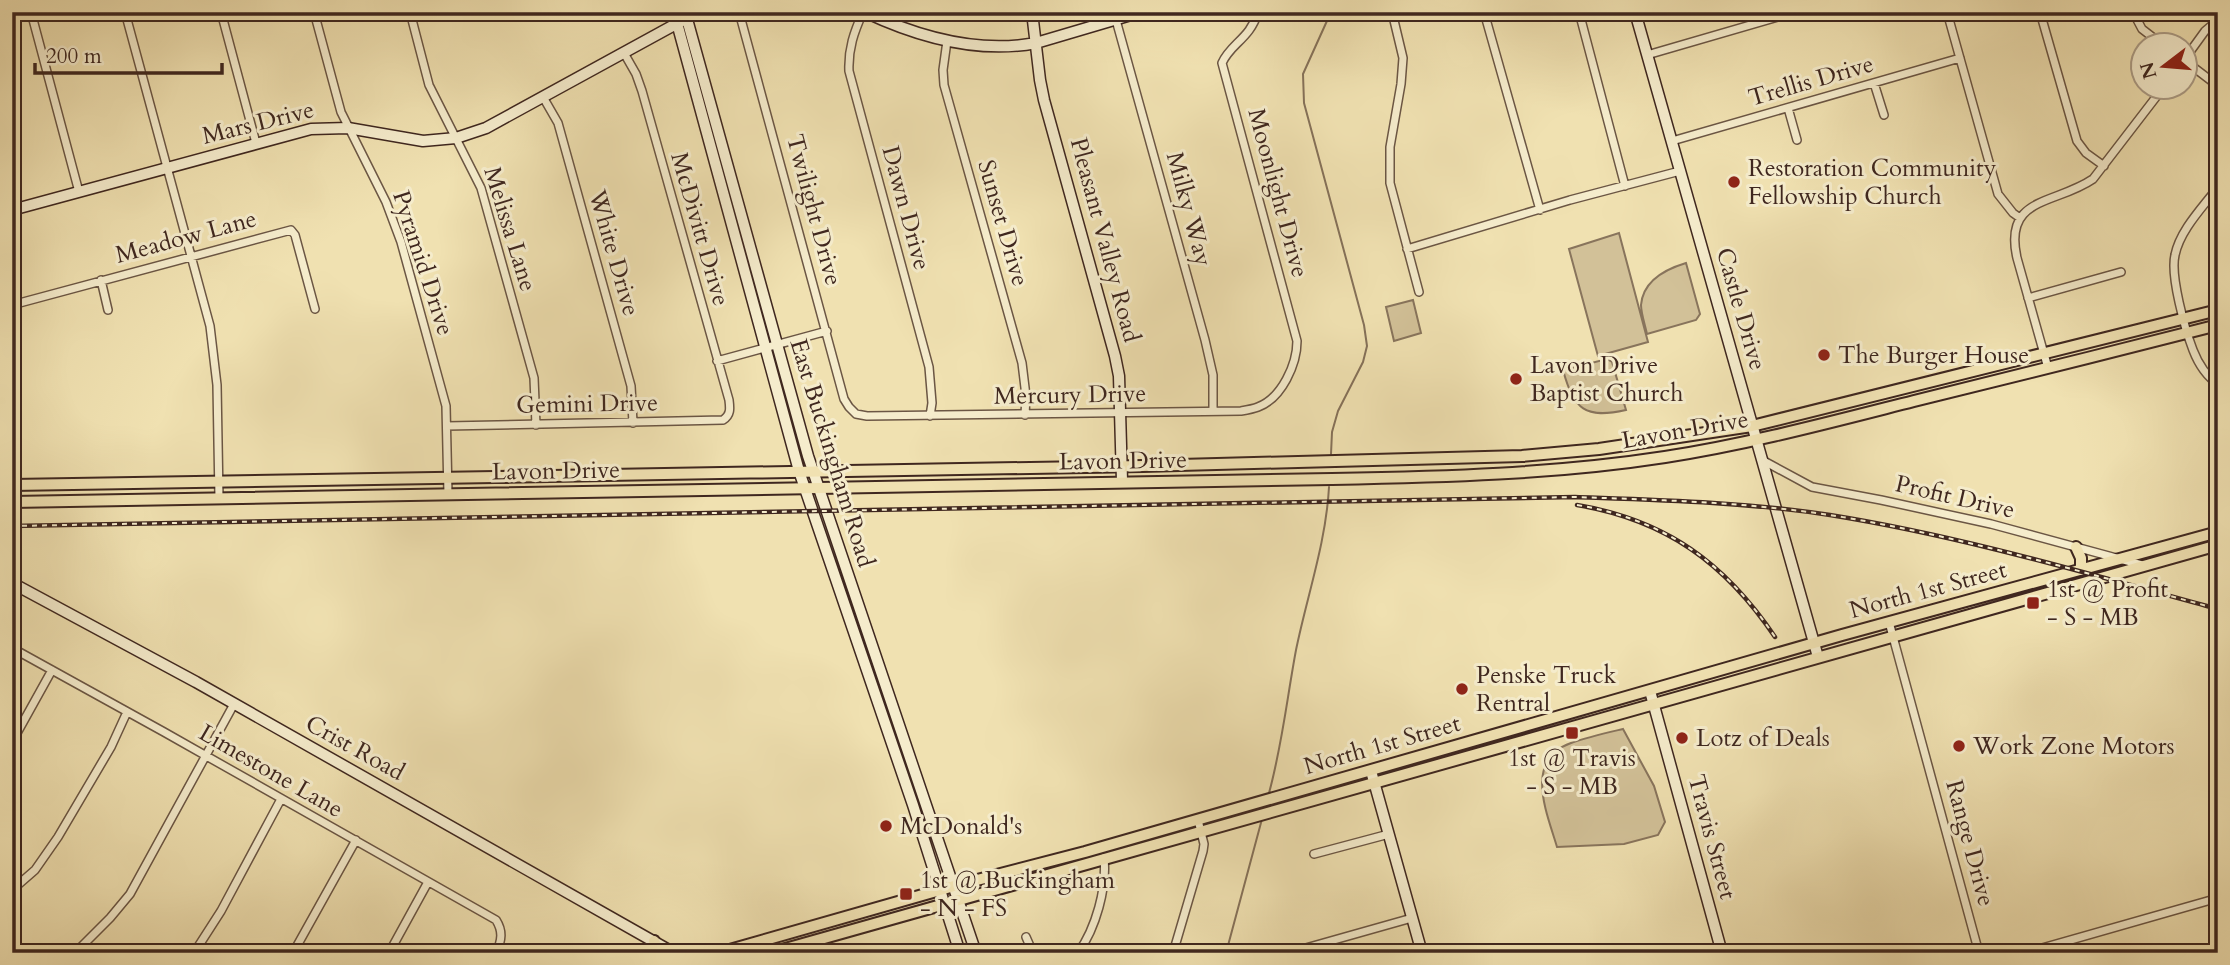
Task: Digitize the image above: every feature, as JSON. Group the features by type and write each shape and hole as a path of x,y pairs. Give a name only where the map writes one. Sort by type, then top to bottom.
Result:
{"main road":[{"name":"Lavon Drive","path":"12,485 1453,459 1572,452 1752,426 2218,310"},
{"name":"Lavon Drive","path":"12,502 1456,476 1601,466 1756,440 2218,325"},
{"path":"1521,472 1562,463 1572,452"},
{"path":"1453,459 1456,476"},
{"path":"328,479 328,496"},
{"name":"North 1st Street","path":"771,953 946,903 1063,864 1200,825 1275,810 1564,716 1814,643 2218,531"},
{"name":"North 1st Street","path":"719,953 954,886 1104,857 1200,825 1253,803 1321,785 1373,777 1567,729 2218,545"},
{"path":"2076,547 2081,558 2081,570"},
{"path":"2012,589 2016,601"},
{"path":"1671,685 1675,697"},
{"path":"1564,716 1567,729"},
{"path":"1275,810 1318,790 1321,785"},
{"path":"795,931 801,944"},
{"path":"654,941 660,953"}],"street":[{"path":"31,12 79,192"},
{"path":"125,12 210,326 217,385 219,498"},
{"path":"221,12 256,143"},
{"name":"Pyramid Drive","path":"314,12 341,112 383,195 401,242 446,406 448,494"},
{"name":"Melissa Lane","path":"410,12 429,85 471,164 485,201 534,378 536,425"},
{"name":"East Buckingham Road","path":"674,12 683,18 771,346 804,488 946,903 960,953"},
{"name":"Mars Drive","path":"12,210 311,129 348,128 424,141 456,138 486,128 698,12"},
{"name":"Twilight Drive","path":"740,12 844,399 856,414"},
{"path":"864,12 894,26 947,41 982,45 1036,43 1141,12"},
{"name":"Dawn Drive","path":"864,12 853,35 849,71 929,367 932,402 930,416"},
{"name":"Pleasant Valley Road","path":"1032,12 1044,100 1119,376 1122,481"},
{"name":"Moonlight Drive","path":"1258,12 1253,27 1225,56 1222,63 1289,303 1297,341 1297,354 1278,392"},
{"path":"1392,12 1403,58 1389,164 1390,183 1419,292"},
{"path":"1484,12 1540,210"},
{"path":"1578,12 1625,186"},
{"name":"Castle Drive","path":"1635,12 1818,657"},
{"path":"1647,55 1795,12"},
{"path":"1947,12 1998,194 2020,218"},
{"path":"2040,12 2077,141 2085,153 2104,166"},
{"path":"2133,12 2146,32"},
{"name":"Milky Way","path":"1116,20 1205,340 1214,387 1213,411"},
{"path":"2198,42 2218,20"},
{"name":"Sunset Drive","path":"947,41 944,85 1022,363 1025,415"},
{"name":"McDivitt Drive","path":"624,53 642,91 729,400 728,417"},
{"name":"Trellis Drive","path":"1672,141 1960,58"},
{"path":"2198,70 2218,86"},
{"path":"1874,83 1884,115"},
{"name":"White Drive","path":"544,97 558,123 626,367 632,395 633,423"},
{"path":"2048,368 2014,246 2015,225 2029,209 2081,188 2094,179 2152,102"},
{"path":"1788,108 1797,140"},
{"path":"1406,249 1680,171"},
{"path":"2218,187 2180,240 2175,256 2174,276 2193,350 2202,368 2218,384"},
{"name":"Meadow Lane","path":"12,305 291,230 295,235 315,309"},
{"path":"2028,298 2121,272"},
{"path":"101,280 108,310"},
{"path":"717,361 827,331"},
{"name":"East Buckingham Road","path":"771,346 976,953"},
{"name":"Mercury Drive","path":"856,414 930,416 1241,411 1258,408 1278,392"},
{"name":"Gemini Drive","path":"447,426 633,423 728,417"},
{"name":"Profit Drive","path":"1762,460 1812,487 1933,511 2143,565"},
{"name":"Crist Road","path":"12,583 104,631 674,953"},
{"name":"Range Drive","path":"1889,622 1979,953"},
{"name":"Limestone Lane","path":"12,648 496,920 502,936 496,953"},
{"path":"12,742 52,670"},
{"name":"Travis Street","path":"1650,691 1722,953"},
{"path":"75,953 130,894 233,704"},
{"path":"12,890 34,870 58,837 111,747 127,712"},
{"path":"881,715 894,712"},
{"path":"1373,777 1422,953"},
{"path":"911,799 922,795"},
{"path":"194,953 221,911 281,799"},
{"path":"1173,953 1203,851 1200,825"},
{"path":"1314,854 1389,834"},
{"path":"293,953 356,841"},
{"path":"1078,953 1087,941 1104,889 1104,857"},
{"path":"389,953 428,882"},
{"path":"2025,953 2218,898"},
{"path":"1287,953 1412,918"},
{"path":"1026,937 1033,953"}],"shaded area":[{"path":"1619,233 1648,342 1598,356 1569,249"},
{"path":"1686,263 1700,314 1696,320 1647,334 1641,305 1646,289 1657,277"},
{"path":"1413,300 1421,333 1394,341 1386,307"},
{"path":"1607,359 1612,362 1626,410 1612,413 1591,412 1577,403 1563,370"},
{"path":"1623,729 1654,786 1665,822 1658,835 1624,844 1557,847 1542,789 1547,762 1556,751 1571,743"}],"waterway":[{"path":"1331,12 1303,74 1304,103 1364,325 1367,346 1363,362 1338,411 1332,432 1331,454"},
{"path":"1269,793 1296,650 1320,549 1329,487"},
{"path":"1226,953 1262,819"}],"railway":[{"path":"12,526 1575,497 1639,499 1766,507 1879,524 2025,557 2218,609"},
{"path":"1577,505 1638,522 1691,549 1735,587 1775,637"}],"place":[{"name":"Restoration Community Fellowship Church","path":"1734,182"},
{"name":"The Burger House","path":"1824,355"},
{"name":"Lavon Drive Baptist Church","path":"1516,379"},
{"name":"1st @ Profit - S - MB","path":"2033,603"},
{"name":"Penske Truck Rentral","path":"1462,689"},
{"name":"1st @ Travis - S - MB","path":"1572,733"},
{"name":"Lotz of Deals","path":"1682,738"},
{"name":"Work Zone Motors","path":"1959,746"},
{"name":"McDonald's","path":"886,826"},
{"name":"1st @ Buckingham - N - FS","path":"906,894"}]}
